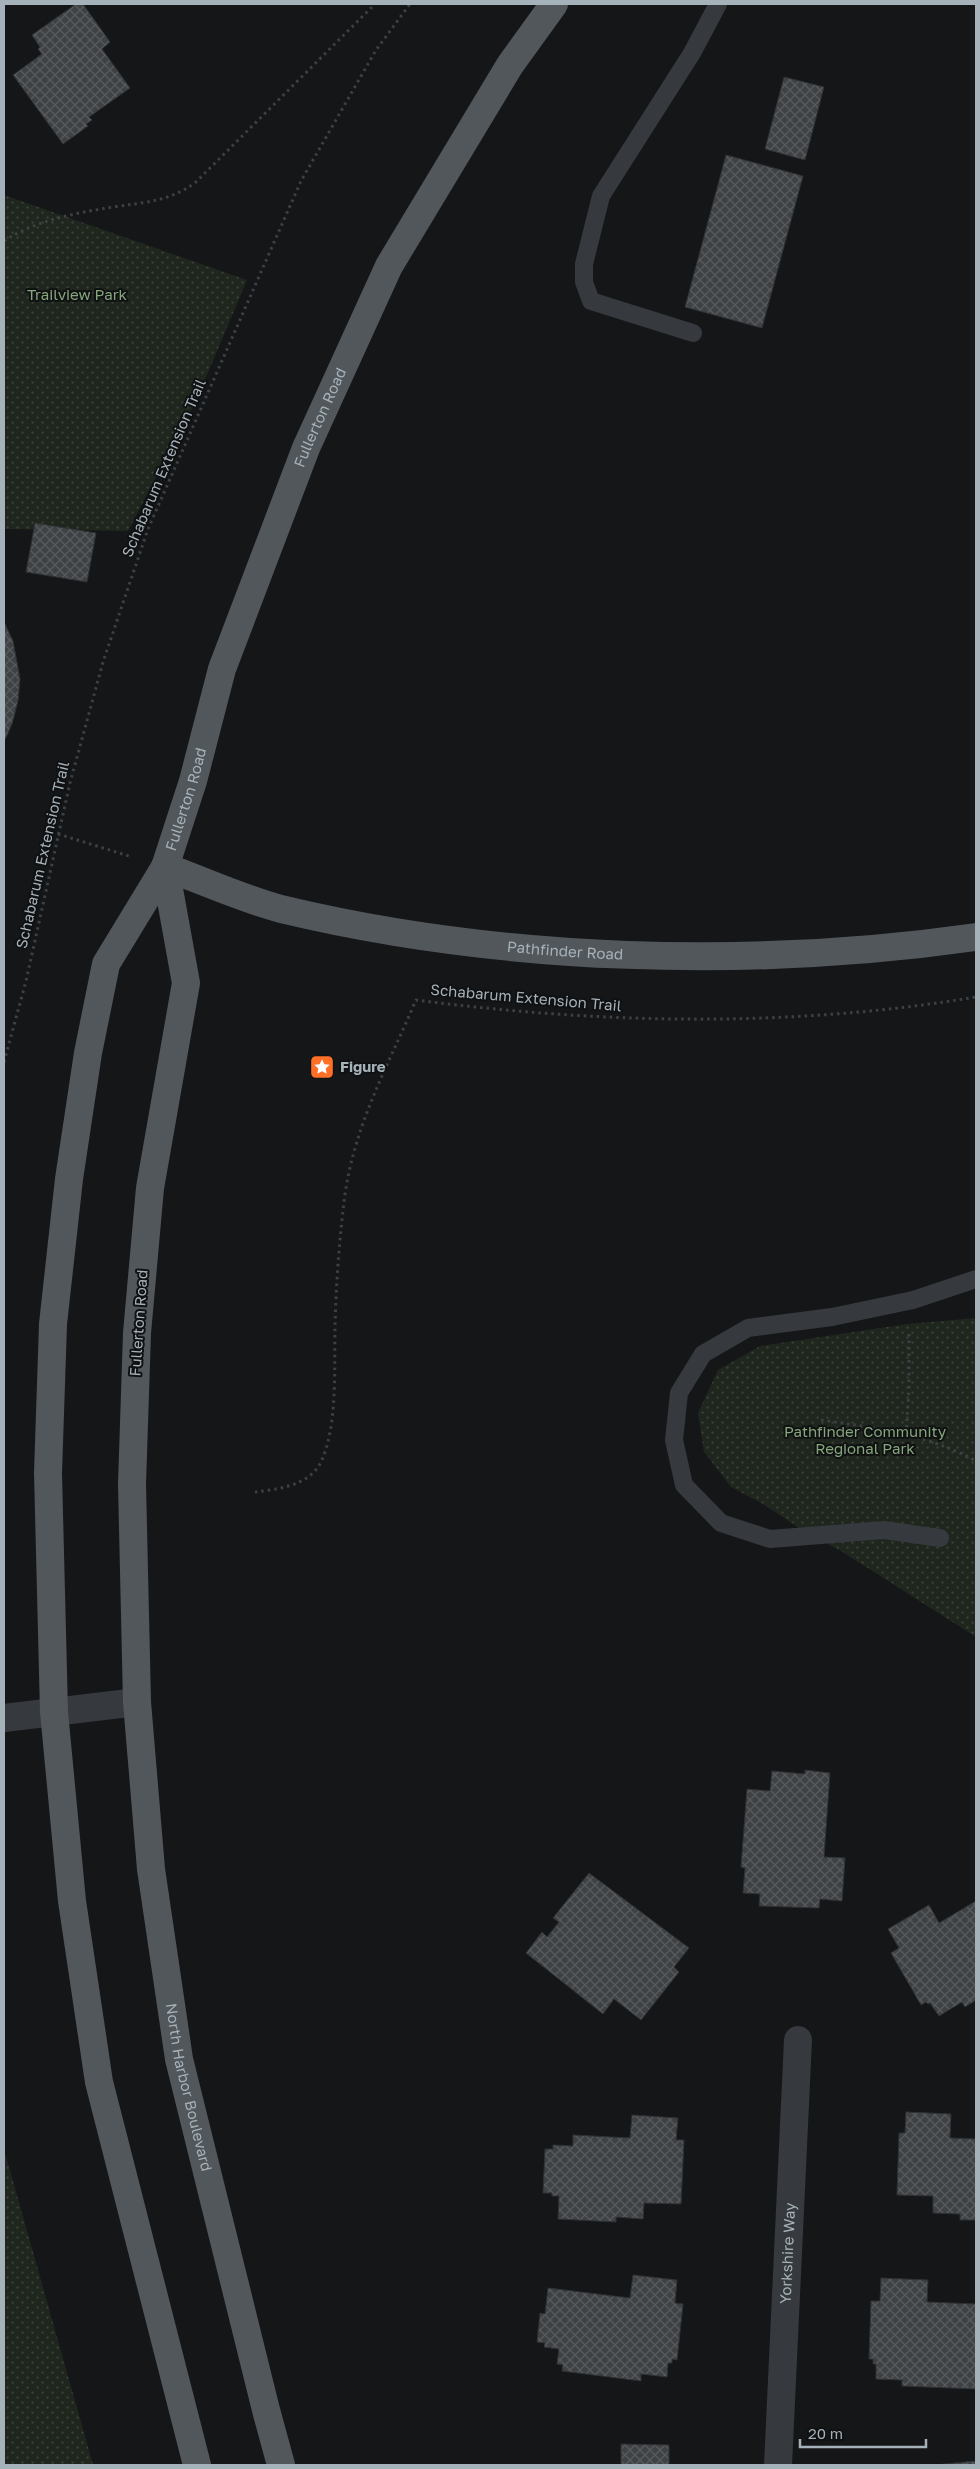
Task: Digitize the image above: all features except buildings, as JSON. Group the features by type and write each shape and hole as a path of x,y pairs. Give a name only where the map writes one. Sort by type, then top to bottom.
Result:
{"main road":[{"name":"Fullerton Road","path":"54,1712 48,1474 52,1324 88,1053 106,964 165,867 193,781 222,668 306,448 389,266 510,65 554,4"},
{"name":"Fullerton Road","path":"137,1702 132,1484 137,1333 150,1188 186,983 165,867"},
{"name":"Pathfinder Road","path":"165,867 279,908 402,931 539,948 662,955 775,954 892,947 976,937"},
{"name":"North Harbor Boulevard","path":"137,1702 151,1869 179,2059 266,2410 282,2465"},
{"path":"54,1712 72,1901 99,2082 197,2465"}],"street":[{"path":"4,1718 137,1702"},
{"name":"Yorkshire Way","path":"778,2465 798,2040"}],"lane":[{"path":"693,333 591,301 584,282 584,264 601,196 692,53 718,4"},
{"path":"940,1538 884,1530 770,1539 721,1522 684,1485 674,1440 679,1393 703,1354 748,1328 832,1316 906,1301 976,1279"}],"path":[{"path":"4,241 36,225 62,217 160,201 180,194 196,182 375,4"},
{"name":"Schabarum Extension Trail","path":"4,1062 26,981 58,834 103,662 148,529 301,181 376,50 410,4"},
{"path":"58,834 165,867"},
{"name":"Schabarum Extension Trail","path":"255,1492 281,1489 302,1481 320,1463 328,1440 333,1406 336,1314 344,1202 354,1147 368,1105 416,1000 584,1017 675,1020 828,1015 933,1004 976,997"},
{"path":"906,1301 909,1340 909,1389 906,1434"},
{"path":"821,1420 906,1434 948,1446 976,1461"}],"green space":[{"name":"Trailview Park","path":"4,195 247,280 196,401 128,531 4,529"},
{"name":"Pathfinder Community Regional Park","path":"976,1318 976,1637 841,1551 807,1533 763,1504 731,1487 704,1452 698,1413 718,1370 760,1346 907,1324"},
{"path":"4,2149 90,2454 93,2465 4,2465"}],"place":[{"name":"Figure","path":"322,1067"}]}
